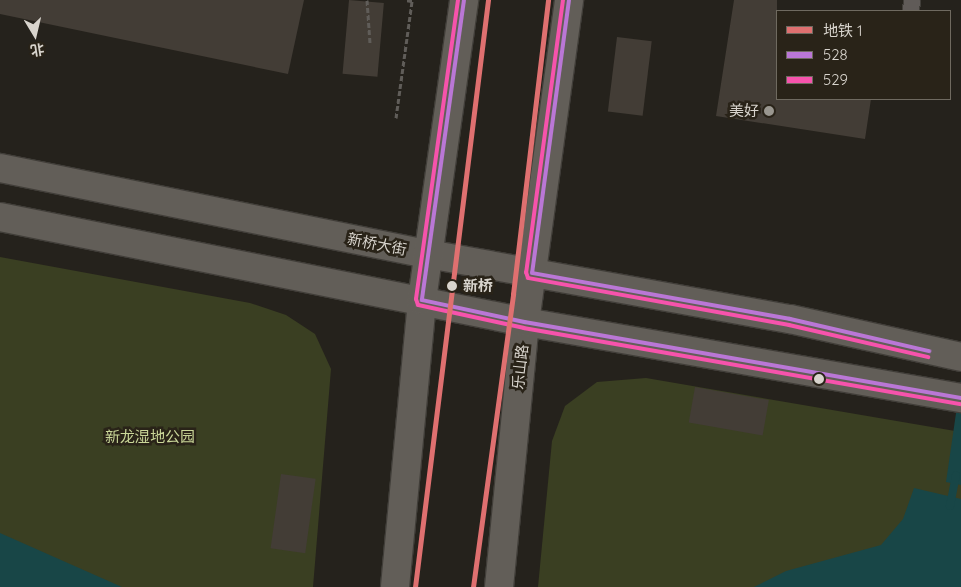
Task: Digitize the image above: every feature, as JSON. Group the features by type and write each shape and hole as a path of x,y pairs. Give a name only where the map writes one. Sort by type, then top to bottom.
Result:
{"street":[{"path":"396,587 422,300 464,0"},
{"name":"乐山路","path":"498,587 525,322 569,0"},
{"name":"新桥大街","path":"0,168 428,254 790,320 916,349 961,357"},
{"path":"0,217 525,322 961,398"}],"path":[{"path":"367,0 370,43"},
{"path":"396,118 412,1 405,0"}],"green space":[{"name":"新龙湿地公园","path":"0,257 250,303 286,315 315,334 331,369 313,587 0,587"},
{"path":"646,378 961,432 961,587 538,587 552,441 565,406 597,382"}],"water":[{"path":"961,379 961,485 946,482"},
{"path":"914,488 961,499 961,587 754,587 786,571 881,545 903,519"},
{"path":"0,533 122,587 0,587"}],"building":[{"path":"0,0 304,0 288,74 0,14"},
{"path":"349,0 384,3 377,77 343,74"},
{"path":"734,0 777,0 776,100 871,100 865,139 716,116"},
{"path":"617,37 652,41 643,116 608,111"},
{"path":"695,387 769,400 763,435 689,422"},
{"path":"281,474 316,479 305,553 271,548"}],"waterway":[{"path":"950,506 956,476"}],"metro line":[{"name":"1","path":"415,587 488,0"},
{"name":"1","path":"473,587 513,294 548,0"}],"transit line":[{"name":"529","path":"458,0 416,299 418,305 524,328 960,404"},
{"name":"528","path":"464,0 422,300 525,322 961,398"},
{"name":"529","path":"563,0 526,272 528,278 789,325 928,357"},
{"name":"528","path":"569,0 532,273 790,319 929,351"}],"place":[{"name":"美好","path":"769,111"},
{"name":"新桥","path":"452,286"}]}
